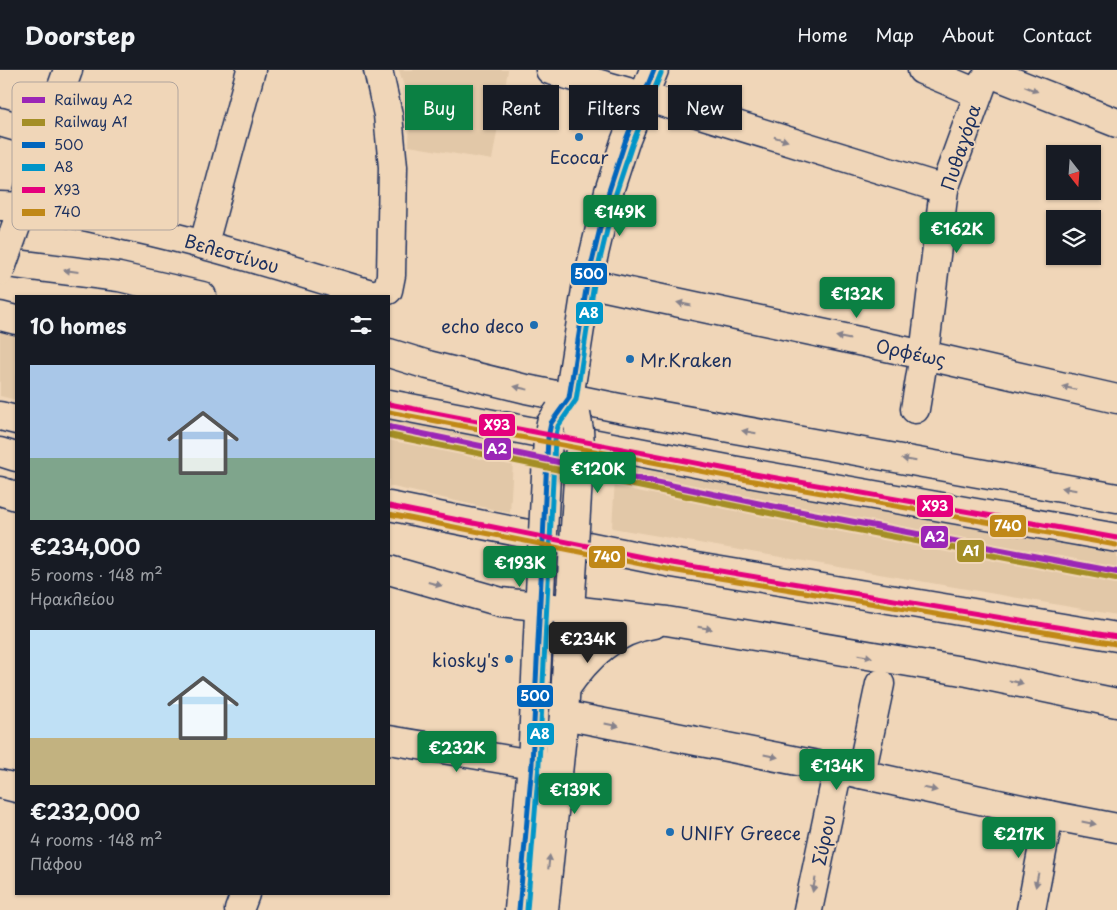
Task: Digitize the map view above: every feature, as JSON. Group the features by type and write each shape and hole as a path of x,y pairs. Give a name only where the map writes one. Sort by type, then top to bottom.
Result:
{"main road":[{"path":"64,82 68,70"},
{"path":"204,244 250,70"},
{"name":"Βελεστίνου","path":"146,230 204,244 374,295 388,290 391,275 393,167 388,115 378,70"},
{"path":"550,70 603,85"},
{"path":"647,85 654,70"},
{"path":"922,70 977,93 987,77 995,75 1117,123"},
{"name":"Πυθαγόρα","path":"915,409 924,355 944,189 977,93"},
{"path":"658,101 944,189"},
{"path":"544,910 565,702 580,446 579,430 568,408 587,283 610,191 629,130"},
{"path":"0,271 12,217"},
{"path":"0,262 119,277 198,295"},
{"name":"Ορφέως","path":"587,283 924,355 1117,399"},
{"path":"0,316 15,320"},
{"path":"390,353 568,408 1117,498"},
{"path":"390,404 732,470 1117,538"},
{"path":"519,910 532,764 548,438 551,423 568,408"},
{"path":"0,416 15,420"},
{"path":"0,452 15,457"},
{"path":"0,491 15,496"},
{"path":"390,506 672,563 1117,637"},
{"path":"390,570 501,602 668,622 968,672 1117,703"},
{"path":"565,702 588,658 603,645 623,633 644,625 668,622"},
{"name":"Σύρου","path":"808,910 850,772 880,684"},
{"path":"565,702 850,772 1117,828"},
{"path":"390,740 532,764"},
{"path":"0,784 15,788"},
{"path":"1031,910 1050,815"},
{"path":"239,910 245,895"}],"shaded area":[{"path":"399,70 508,70 505,85 483,85 483,130 497,130 492,160 409,146 410,130 473,130 473,85 405,85 405,90"},
{"path":"0,330 15,334 15,400 0,396"},
{"path":"390,417 514,444 510,513 390,486"},
{"path":"616,463 1117,554 1117,615 612,528"}],"rail line":[{"name":"A2","path":"390,427 786,509 1117,572"},
{"name":"A1","path":"390,435 784,516 1116,579"}],"transit line":[{"name":"500","path":"519,910 532,764 548,438 551,423 569,398 587,283 609,191 625,142 654,70"},
{"name":"A8","path":"527,910 539,764 555,439 558,426 576,400 594,284 616,193 632,145 661,73"},
{"name":"X93","path":"390,404 732,470 1117,538"},
{"name":"740","path":"390,412 731,477 1116,545"},
{"name":"X93","path":"390,506 672,563 1117,637"},
{"name":"740","path":"390,514 671,570 1116,644"}],"place":[{"name":"Ecocar","path":"579,137"},
{"name":"echo deco","path":"534,325"},
{"name":"Mr.Kraken","path":"630,359"},
{"name":"kiosky's","path":"509,659"},
{"name":"UNIFY Greece","path":"670,832"}]}
